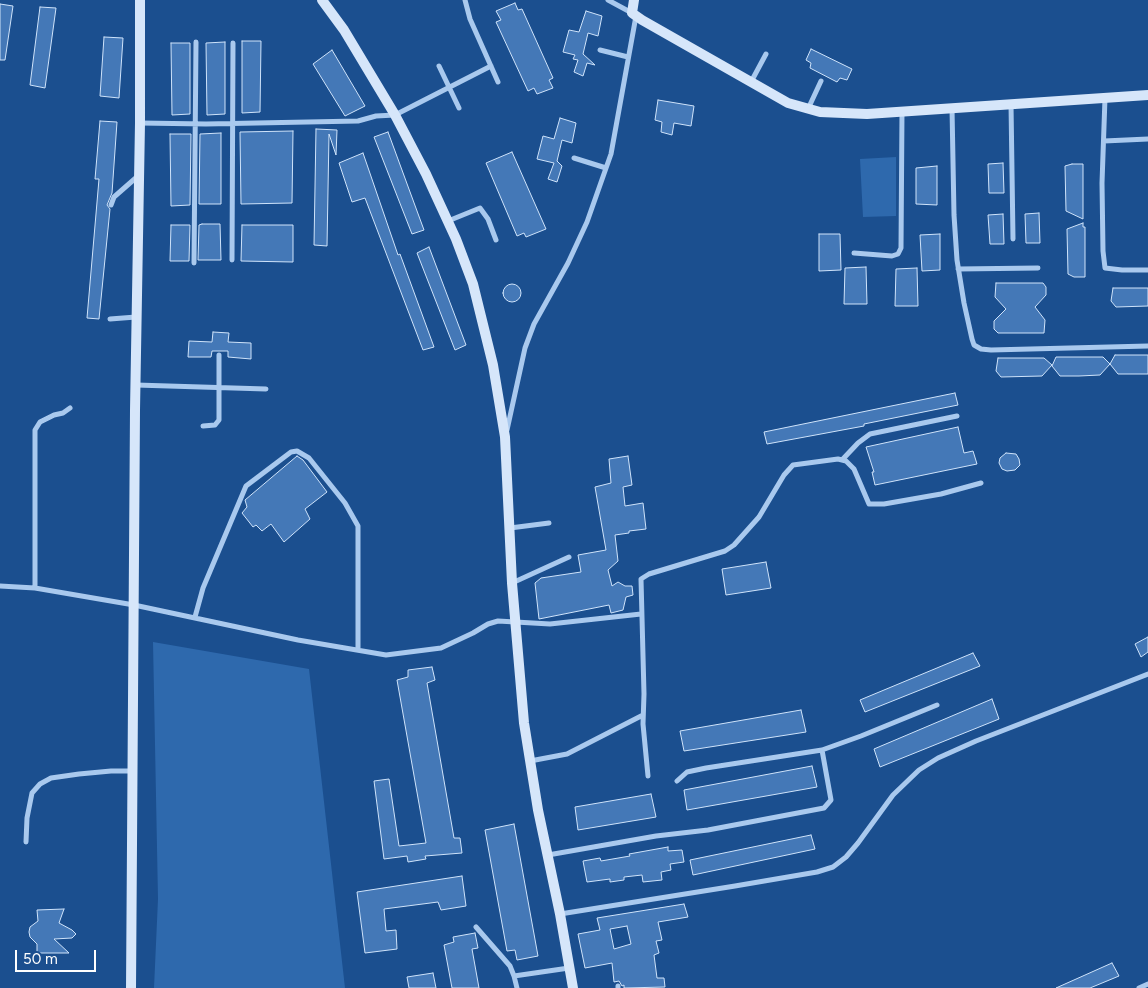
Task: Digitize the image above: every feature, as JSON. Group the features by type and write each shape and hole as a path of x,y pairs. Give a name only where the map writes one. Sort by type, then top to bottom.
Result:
{"street":[{"path":"131,988 140,0"},
{"path":"322,0 344,30 395,116 426,174 448,221 473,284 494,365 505,437 512,583 524,723 538,810 560,914 573,988"},
{"path":"465,0 470,19 498,82"},
{"path":"608,0 788,103 808,110 868,114 1148,95"},
{"path":"505,437 525,348 534,324 568,263 587,222 611,154 628,57 634,0"},
{"path":"194,263 196,42"},
{"path":"232,260 233,43"},
{"path":"600,50 628,57"},
{"path":"751,82 766,54"},
{"path":"439,66 459,108"},
{"path":"140,123 196,124 358,121 376,116 395,116 491,66"},
{"path":"808,110 821,81"},
{"path":"1105,98 1102,213 1105,268 1148,270"},
{"path":"1011,104 1013,239"},
{"path":"952,108 954,215 958,269 974,345 981,349 1148,346"},
{"path":"854,252 892,256 898,254 901,248 902,112"},
{"path":"1104,141 1148,140"},
{"path":"574,158 606,168"},
{"path":"111,205 114,197 139,175"},
{"path":"448,221 480,208 488,219 496,240"},
{"path":"958,269 1038,268"},
{"path":"110,319 136,317"},
{"path":"203,426 215,425 219,420 219,355"},
{"path":"136,385 266,389"},
{"path":"35,588 35,430 40,422 70,408"},
{"path":"842,460 858,443 870,434 957,416"},
{"path":"195,617 203,588 246,486 291,452 297,451 309,458 339,496 358,526 358,650"},
{"path":"648,776 644,715 641,614 642,579 649,574 666,568 725,551 734,545 759,516 784,475 793,465 838,459 846,461 854,469 868,504 884,504 941,494 981,483"},
{"path":"510,528 549,523"},
{"path":"512,583 569,557"},
{"path":"0,586 35,588 134,605 298,640 386,655 441,648 488,624 498,621 550,624 641,614"},
{"path":"560,914 736,886 817,872 833,867 846,857 858,843 892,795 919,770 938,758 976,741 1148,674"},
{"path":"676,782 687,772 822,750 937,706"},
{"path":"530,761 567,754 644,715"},
{"path":"548,855 656,836 708,830 824,808 831,800 822,750"},
{"path":"26,842 32,793 40,784 52,778 79,774 111,770 132,771"},
{"path":"476,927 510,966 517,988"},
{"path":"514,976 569,968"},
{"path":"1139,988 1148,984"}],"shaded area":[{"path":"896,157 896,216 863,217 860,159"},
{"path":"153,642 309,669 345,988 154,988 158,899"}],"building":[{"path":"515,3 518,10 522,9 553,78 549,80 553,88 537,94 534,88 528,91 496,22 501,20 496,11"},
{"path":"0,4 13,6 5,60 0,60"},
{"path":"40,7 56,8 45,88 30,85"},
{"path":"586,11 602,16 598,36 588,33 583,54 595,65 587,63 583,76 574,72 578,60 573,59 575,55 563,52 569,30 579,32"},
{"path":"104,37 123,38 119,98 100,96"},
{"path":"242,41 261,41 260,112 242,113"},
{"path":"225,42 225,114 207,115 206,43"},
{"path":"171,43 190,43 190,114 172,115"},
{"path":"811,49 852,69 847,80 840,78 837,82 810,68 811,63 806,60"},
{"path":"332,50 365,106 345,116 313,64"},
{"path":"658,100 694,106 691,126 674,123 672,135 661,132 662,122 655,120"},
{"path":"560,118 576,123 572,143 562,140 557,161 562,166 557,182 548,179 554,163 537,159 543,136 554,139"},
{"path":"100,121 117,122 112,193 107,205 110,209 99,319 87,318 99,179 95,179"},
{"path":"316,129 337,130 336,155 329,134 327,246 314,245"},
{"path":"293,131 292,203 241,204 240,132"},
{"path":"388,132 424,230 412,234 374,137"},
{"path":"221,133 221,204 199,204 200,134"},
{"path":"170,134 191,134 190,205 171,206"},
{"path":"512,152 546,229 526,237 524,233 517,236 486,163"},
{"path":"363,153 398,255 400,254 434,347 423,350 365,198 352,202 339,163"},
{"path":"1003,163 1004,193 989,193 988,164"},
{"path":"1083,164 1083,219 1066,211 1065,166"},
{"path":"937,166 937,205 916,204 916,168"},
{"path":"1039,213 1040,243 1026,243 1025,214"},
{"path":"1003,214 1004,244 990,244 988,215"},
{"path":"1083,223 1083,227 1085,227 1085,277 1074,277 1068,274 1067,229"},
{"path":"220,224 221,260 198,260 199,225"},
{"path":"171,225 190,225 189,261 170,261"},
{"path":"242,225 293,225 293,262 241,261"},
{"path":"819,234 840,234 841,270 819,271"},
{"path":"940,234 940,270 922,271 920,235"},
{"path":"429,247 466,345 455,350 417,253"},
{"path":"866,267 867,304 844,304 845,268"},
{"path":"917,268 918,306 895,306 896,269"},
{"path":"996,283 1043,283 1046,287 1046,295 1035,307 1045,320 1044,333 998,333 994,329 994,321 1006,309 995,297"},
{"path":"508,284 516,284 521,289 519,300 508,302 503,297 503,289"},
{"path":"1113,288 1148,288 1148,306 1116,307 1111,301"},
{"path":"213,332 229,333 228,342 251,343 251,359 228,357 228,351 212,351 211,357 188,357 189,341 212,342"},
{"path":"1115,355 1148,355 1148,374 1118,374 1110,364"},
{"path":"1056,357 1103,357 1110,364 1100,375 1079,376 1060,376 1052,366"},
{"path":"998,358 1044,358 1052,365 1042,376 1001,377 996,371"},
{"path":"955,393 958,405 864,424 864,426 767,444 764,432"},
{"path":"958,427 964,453 973,451 977,464 875,485 872,472 874,472 866,447"},
{"path":"1006,453 1016,454 1019,459 1020,465 1015,470 1007,471 1002,469 999,463 1000,458"},
{"path":"297,456 303,460 327,492 305,509 310,519 284,542 271,524 262,531 256,525 253,527 242,513 247,507 245,500"},
{"path":"628,456 632,485 623,487 625,506 643,503 646,529 615,535 618,561 608,570 612,586 618,582 625,586 632,586 633,595 626,597 623,610 611,613 609,605 539,619 535,583 541,578 581,572 578,555 606,550 595,487 611,483 609,459"},
{"path":"766,562 771,588 726,595 722,569"},
{"path":"1148,637 1148,652 1141,657 1135,644"},
{"path":"973,653 980,666 865,712 860,700"},
{"path":"432,667 435,680 427,683 454,838 460,838 462,853 425,856 426,859 408,862 407,856 384,859 374,781 389,779 399,846 426,843 397,680 408,677 408,670"},
{"path":"992,699 999,719 880,767 874,749"},
{"path":"801,710 806,732 684,751 680,731"},
{"path":"812,766 817,787 687,810 684,790"},
{"path":"651,794 656,817 578,830 575,807"},
{"path":"514,824 538,956 517,960 515,950 507,951 485,830"},
{"path":"811,835 815,849 693,875 690,860"},
{"path":"668,847 668,851 682,850 684,862 670,864 671,870 661,872 662,880 643,882 642,875 624,877 624,880 610,882 610,879 587,882 583,861 600,858 601,861"},
{"path":"462,876 466,906 441,910 438,902 384,909 386,931 396,930 397,949 365,953 357,892"},
{"path":"684,904 688,917 658,922 662,940 656,941 659,953 654,955 657,978 664,978 665,987 624,988 624,985 622,986 619,981 614,982 612,963 585,968 578,934 600,930 597,918","holes":["627,926 631,944 614,949 610,929"]},
{"path":"64,909 59,923 76,934 72,938 54,939 69,953 37,953 37,944 30,937 29,932 30,927 38,921 37,910"},
{"path":"475,933 478,948 472,949 479,988 452,988 444,945 454,942 453,937"},
{"path":"1112,963 1119,976 1090,988 1056,988"},
{"path":"433,973 436,988 409,988 407,977"}]}
